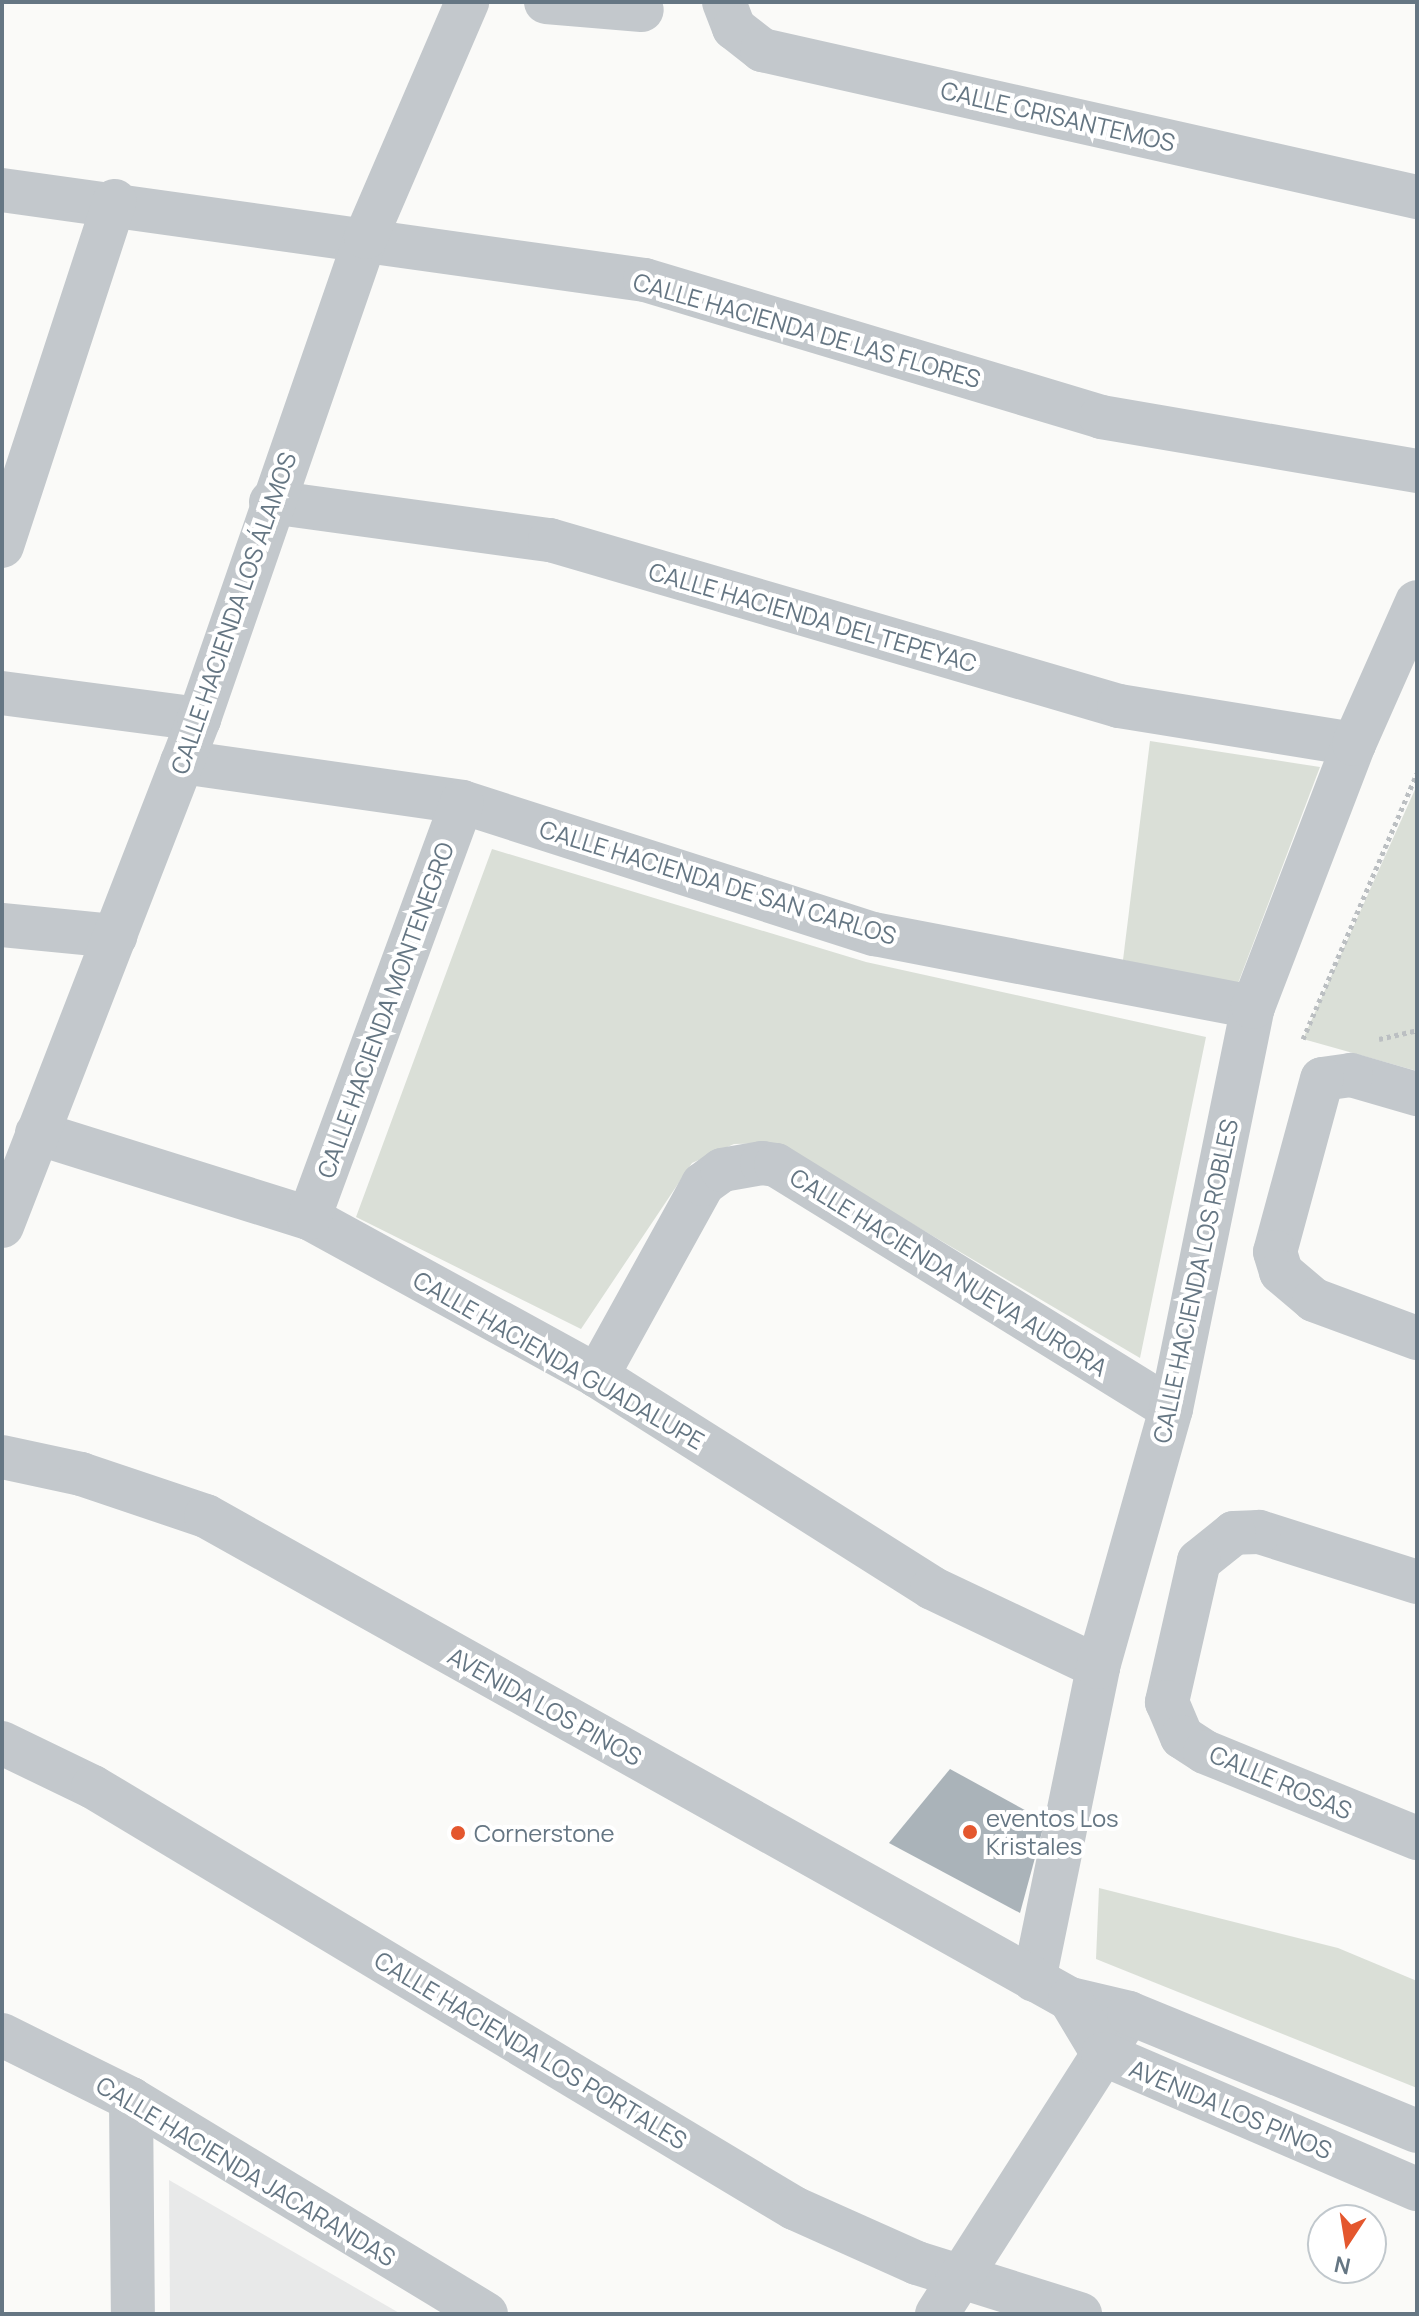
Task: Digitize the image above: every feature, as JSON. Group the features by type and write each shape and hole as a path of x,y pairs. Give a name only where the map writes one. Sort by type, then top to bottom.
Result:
{"street":[{"name":"CALLE HACIENDA LOS ÁLAMOS","path":"2,1226 10,1183 37,1133 199,719 271,502 366,237 467,2"},
{"path":"546,2 642,10"},
{"name":"CALLE CRISANTEMOS","path":"724,2 734,28 762,50 1417,197"},
{"name":"CALLE HACIENDA DE LAS FLORES","path":"2,190 115,201 645,280 1101,417 1417,471"},
{"path":"2,546 115,201"},
{"name":"CALLE HACIENDA DEL TEPEYAC","path":"271,502 550,540 1119,706 1354,744"},
{"name":"CALLE HACIENDA LOS ROBLES","path":"1052,1990 1098,1667 1171,1409 1253,1007 1354,744 1417,602"},
{"path":"2,693 199,719"},
{"name":"CALLE HACIENDA DE SAN CARLOS","path":"182,762 462,802 874,934 1253,1007"},
{"name":"CALLE HACIENDA MONTENEGRO","path":"309,1218 462,802"},
{"path":"2,925 115,936"},
{"path":"1417,1094 1351,1075 1322,1079 1275,1252 1281,1272 1314,1300 1417,1338"},
{"name":"CALLE HACIENDA GUADALUPE","path":"37,1133 309,1218 597,1376 932,1588 1098,1667"},
{"name":"CALLE HACIENDA NUEVA AURORA","path":"597,1376 703,1184 722,1170 762,1163 776,1165 1171,1409"},
{"name":"AVENIDA LOS PINOS","path":"2,1457 81,1474 206,1516 1052,1990 1129,2013 1417,2131"},
{"name":"CALLE ROSAS","path":"1417,1582 1259,1532 1234,1533 1199,1561 1167,1702 1182,1737 1417,1838"},
{"name":"CALLE HACIENDA LOS PORTALES","path":"2,1743 93,1787 794,2208 858,2241 1080,2314"},
{"name":"AVENIDA LOS PINOS","path":"1052,1990 1103,2054 1417,2189"},
{"path":"937,2314 1129,2013"},
{"name":"CALLE HACIENDA JACARANDAS","path":"2,2035 131,2099 486,2314"},
{"path":"131,2099 133,2314"}],"path":[{"path":"1303,1039 1417,773"}],"shaded area":[{"path":"1150,741 1320,767 1237,986 1123,960"},
{"path":"1417,785 1417,1071 1303,1039"},
{"path":"492,849 866,962 1206,1037 1140,1358 775,1143 734,1144 692,1163 581,1329 356,1217"},
{"path":"1099,1888 1338,1948 1417,1981 1417,2088 1096,1959"},
{"path":"169,2180 401,2314 170,2314"}],"building":[{"name":"eventos Los Kristales","path":"950,1769 1045,1821 1020,1913 889,1843"}],"place":[{"name":"eventos Los Kristales","path":"970,1832"},
{"name":"Cornerstone","path":"458,1833"}]}
